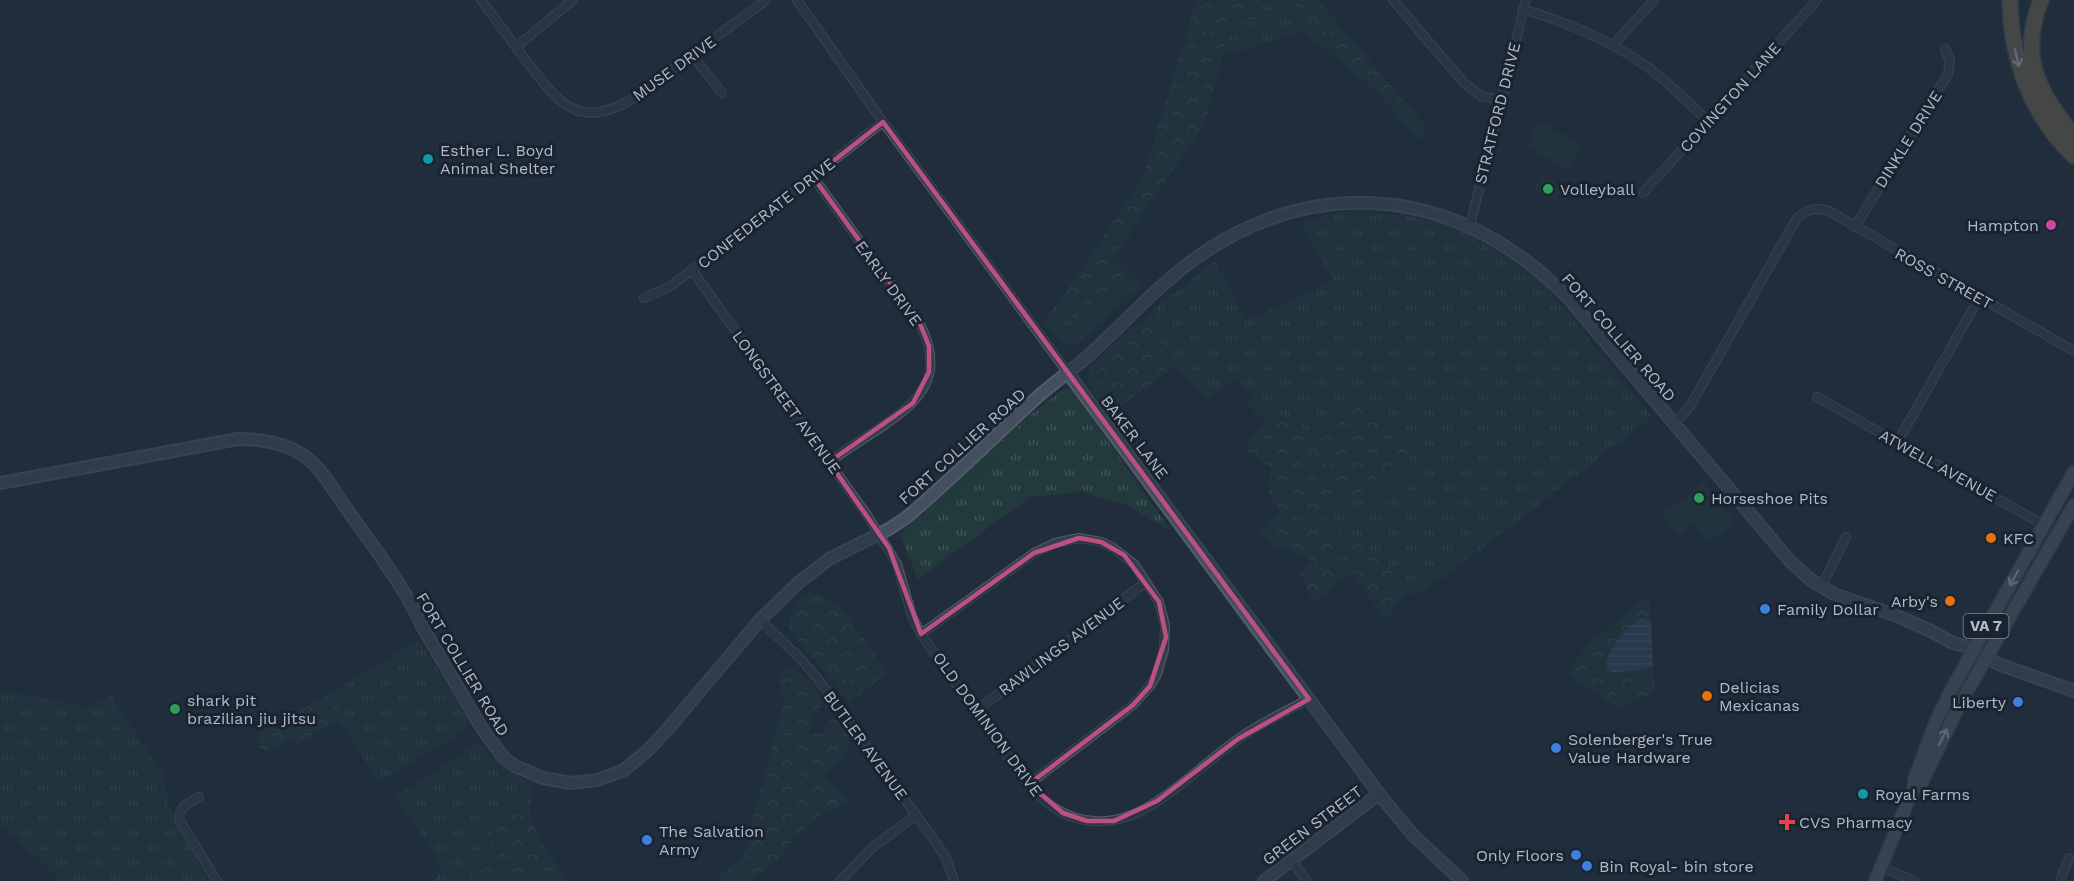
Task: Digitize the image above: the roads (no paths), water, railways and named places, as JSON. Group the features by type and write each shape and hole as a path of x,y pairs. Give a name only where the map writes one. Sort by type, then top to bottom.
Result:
{"highway":[{"path":"2010,0 2015,53 2026,88 2052,132 2074,156"},
{"path":"2041,0 2031,28 2035,72 2052,107 2074,137"}],"main road":[{"name":"VA 7","path":"1875,881 1914,787 1914,780 1936,722 1973,650 2074,472"},
{"name":"VA 7","path":"1914,787 1922,782 1986,657 2074,505"}],"street":[{"name":"MUSE DRIVE","path":"481,0 552,94 569,107 589,112 608,110 631,100 766,0"},
{"path":"516,47 573,0"},
{"name":"BAKER LANE","path":"797,0 883,122 1379,794 1413,835 1462,881"},
{"path":"1393,0 1464,83 1482,96 1500,100"},
{"name":"STRATFORD DRIVE","path":"1470,226 1526,0"},
{"path":"1613,45 1654,0"},
{"name":"COVINGTON LANE","path":"1643,193 1816,0"},
{"path":"1523,9 1572,25 1613,45 1649,69 1708,121"},
{"name":"DINKLE DRIVE","path":"1855,227 1948,74 1950,62 1945,49"},
{"path":"692,55 722,93"},
{"name":"CONFEDERATE DRIVE","path":"645,298 669,287 692,270 883,122"},
{"name":"EARLY DRIVE","path":"813,177 920,324 929,346 930,358 926,383 913,403 829,462"},
{"name":"FORT COLLIER ROAD","path":"0,483 238,439 269,441 296,450 316,466 371,544 415,612 483,730 503,757 515,766 556,782 598,780 624,770 636,762 668,730 760,620 813,570 836,555 880,534 920,506 1043,392 1068,373 1189,264 1222,242 1260,223 1292,212 1321,206 1370,203 1414,209 1470,226 1519,254 1551,280 1790,561 1821,587 1834,594 1897,616 2001,665 2074,691"},
{"name":"ROSS STREET","path":"1674,423 1689,408 1797,218 1806,211 1814,209 1829,211 2074,351"},
{"name":"LONGSTREET AVENUE","path":"692,270 880,534"},
{"path":"1897,443 1979,298"},
{"name":"ATWELL AVENUE","path":"1817,397 2058,533"},
{"name":"OLD DOMINION DRIVE","path":"880,534 897,564 912,616 921,634 1029,784 1051,807 1075,818 1101,822 1126,818 1157,801 1245,734 1309,699"},
{"path":"1821,587 1846,537"},
{"path":"921,634 1034,553 1065,540 1088,539 1112,547 1134,564 1159,602 1166,625 1162,661 1150,686 1133,705 1029,784"},
{"name":"RAWLINGS AVENUE","path":"976,711 1146,582"},
{"name":"BUTLER AVENUE","path":"760,620 818,679 946,858 954,881"},
{"name":"GREEN STREET","path":"1264,881 1379,794"},
{"path":"199,797 183,807 180,811 180,821 217,881"},
{"path":"840,881 873,847 916,815"},
{"path":"2060,881 2069,858"},
{"path":"1292,860 1307,881"},
{"path":"1881,867 1915,881"}],"water":[{"path":"1643,618 1651,622 1653,667 1612,673 1606,664 1611,651 1625,631"}],"place":[{"name":"Esther L. Boyd Animal Shelter","path":"428,159"},
{"name":"Volleyball","path":"1548,189"},
{"name":"Hampton","path":"2051,225"},
{"name":"Horseshoe Pits","path":"1699,498"},
{"name":"KFC","path":"1991,538"},
{"name":"Arby's","path":"1950,601"},
{"name":"Family Dollar","path":"1765,609"},
{"name":"Delicias Mexicanas","path":"1707,696"},
{"name":"Liberty","path":"2018,702"},
{"name":"shark pit brazilian jiu jitsu","path":"175,709"},
{"name":"Solenberger's True Value Hardware","path":"1556,748"},
{"name":"Royal Farms","path":"1863,794"},
{"name":"CVS Pharmacy","path":"1787,822"},
{"name":"The Salvation Army","path":"647,840"},
{"name":"Only Floors","path":"1576,855"},
{"name":"Bin Royal- bin store","path":"1587,866"}]}
